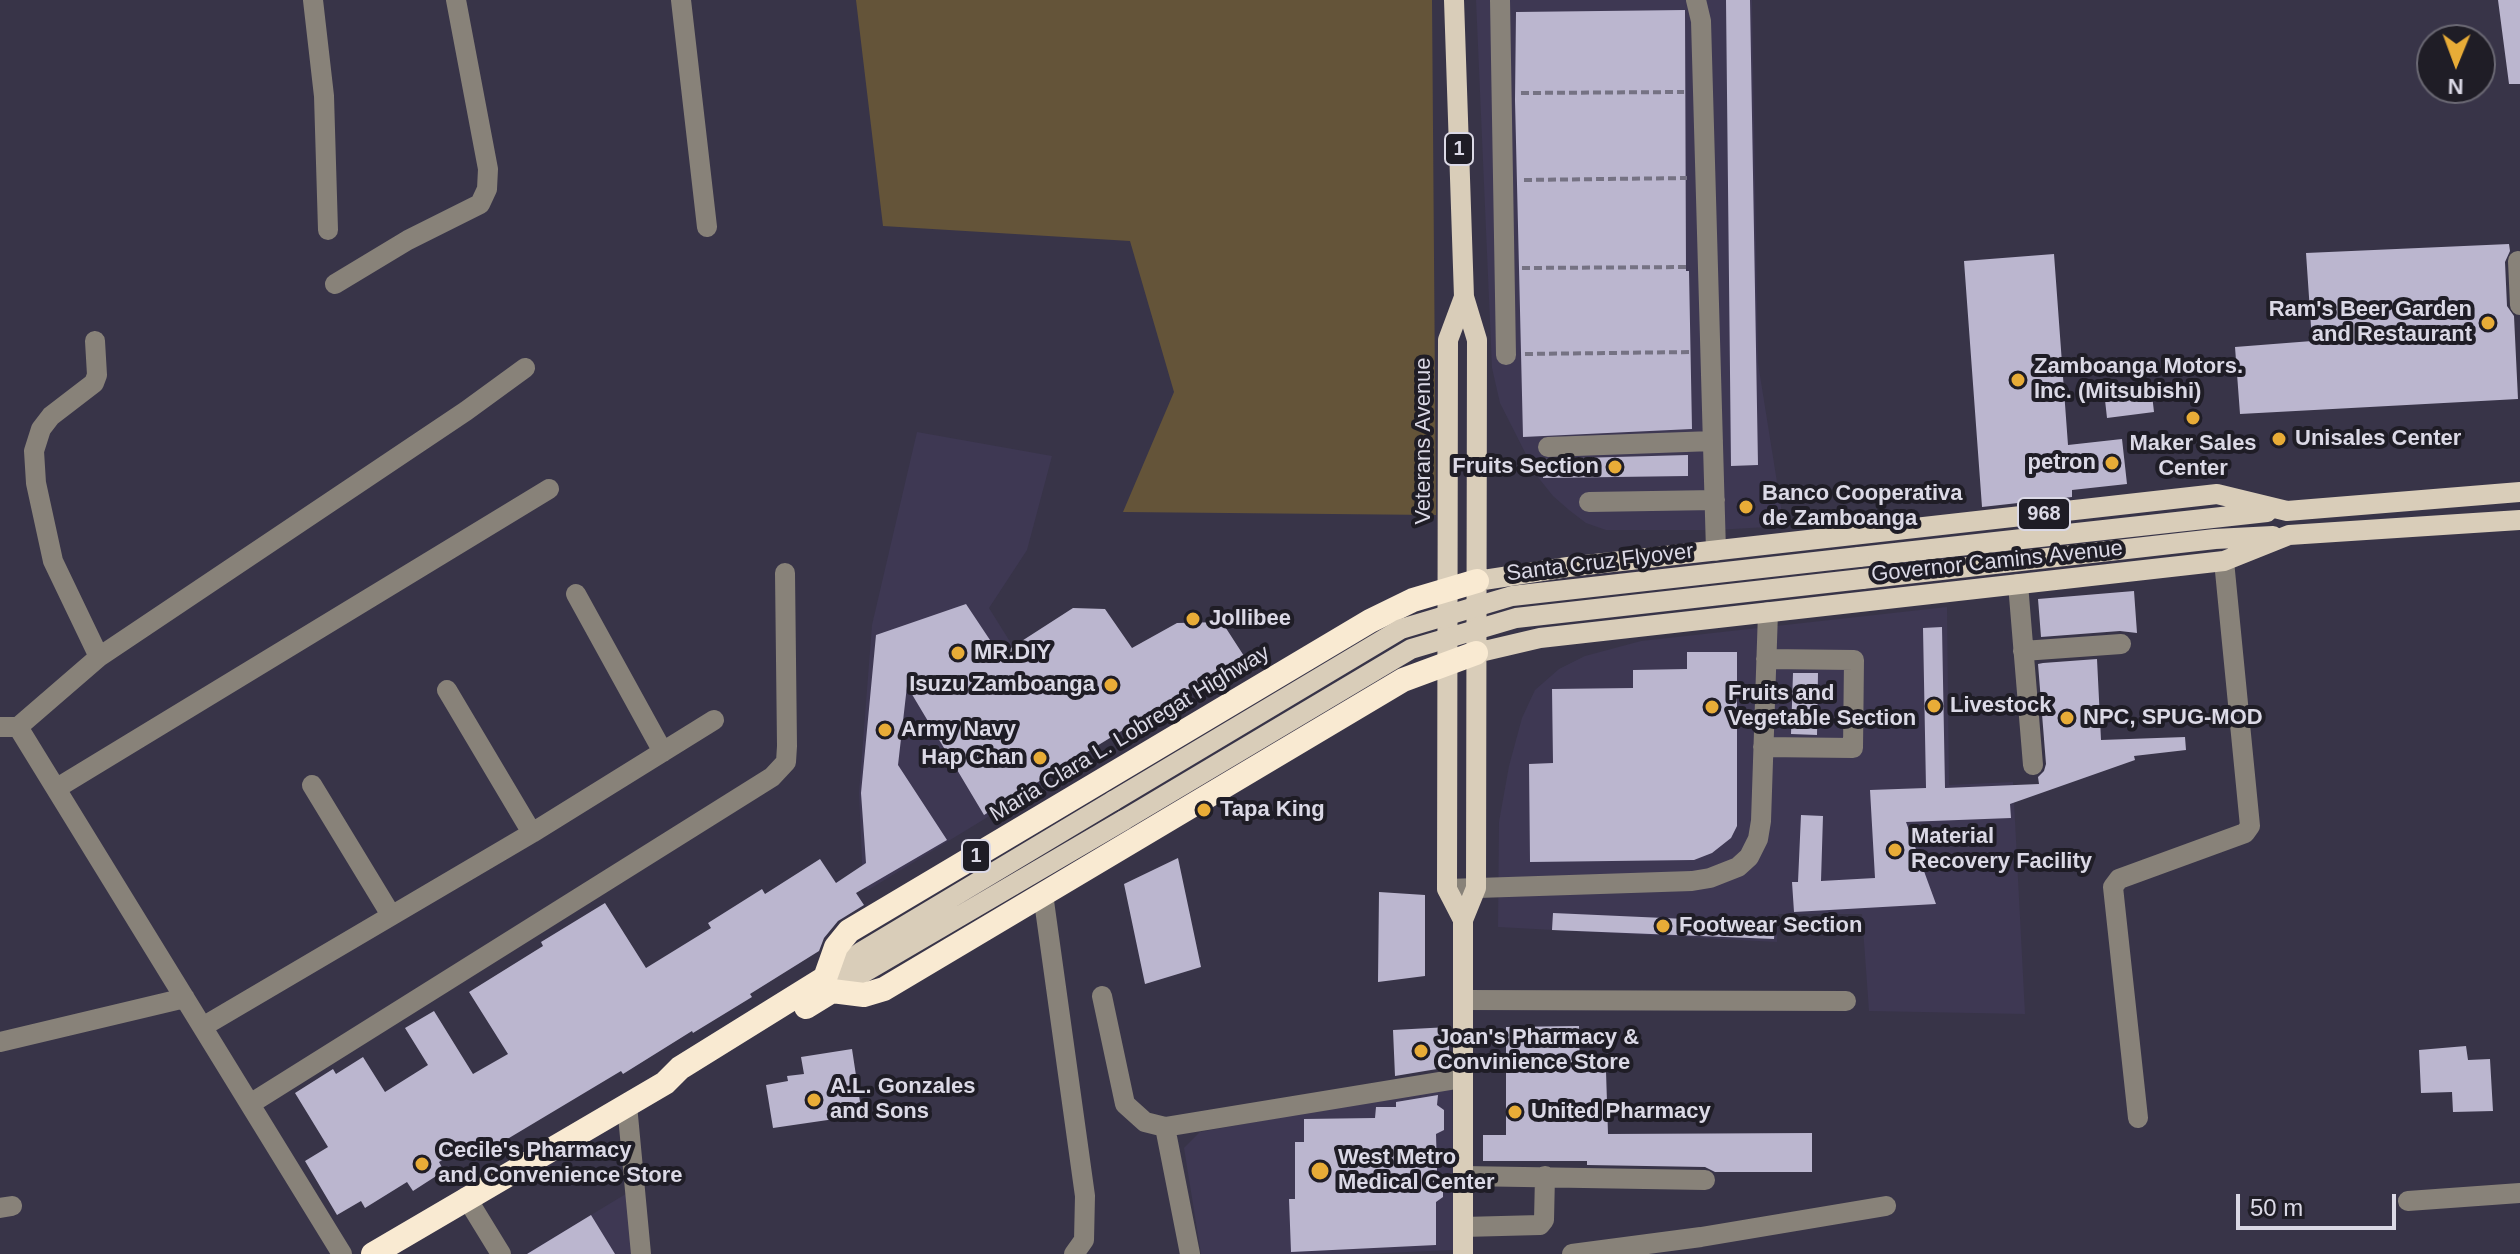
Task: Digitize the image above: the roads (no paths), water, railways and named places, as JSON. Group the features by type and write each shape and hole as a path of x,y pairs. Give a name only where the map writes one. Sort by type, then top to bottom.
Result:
{"highway":[{"name":"1","path":"1448,588 1477,581"},
{"name":"Maria Clara L. Lobregat Highway","path":"828,985 836,947 849,931 1393,608 1448,588"},
{"path":"1340,639 1375,696"},
{"path":"373,1254 647,1094 680,1068 828,985 864,995 884,989 1403,680 1476,653"},
{"path":"1245,696 1280,754"},
{"path":"1149,753 1184,810"}],"main road":[{"name":"Veterans Avenue","path":"1454,0 1464,297 1477,340 1477,581"},
{"name":"Veterans Avenue","path":"1448,588 1448,340 1464,297"},
{"name":"Governor Camins Avenue","path":"1477,581 1568,567 2217,494 2287,511 2520,492"},
{"name":"Santa Cruz Flyover","path":"828,985 861,952 1401,629 1512,596 2287,511"},
{"name":"Governor Camins Avenue","path":"1476,653 1540,638 2224,561 2289,535 2520,520"},
{"name":"Santa Cruz Flyover","path":"828,985 1124,820 1411,649 1516,618 2215,539 2289,535"},
{"path":"1799,541 1807,608"},
{"path":"1684,554 1691,621"},
{"path":"1568,567 1576,634"},
{"name":"1","path":"1476,653 1477,581"},
{"name":"1","path":"1448,588 1448,661"},
{"path":"1463,1254 1463,920 1476,888 1476,653"},
{"path":"1448,661 1447,889 1463,920"}],"street":[{"path":"313,0 324,96 328,230"},
{"path":"335,284 408,240 480,204 487,189 488,169 456,0"},
{"path":"681,0 707,227"},
{"path":"1500,0 1506,355"},
{"path":"1696,0 1701,21 1716,551"},
{"path":"2518,261 2520,305"},
{"path":"95,341 97,375 94,383 51,416 41,429 34,451 36,483 53,561 99,657"},
{"path":"342,1254 57,788 9,727 99,657 466,411 525,368"},
{"path":"1548,447 1713,441"},
{"path":"57,788 549,489"},
{"path":"1589,502 1715,500"},
{"path":"2138,1118 2113,887 2119,879 2245,833 2250,826 2224,561"},
{"path":"250,1104 772,777 786,762 785,573"},
{"path":"2018,584 2033,765"},
{"path":"576,594 663,752"},
{"path":"1447,889 1692,881 1738,867 1749,857 1758,839 1761,821 1768,612"},
{"path":"2023,651 2121,644"},
{"path":"1763,747 1853,748 1854,660 1766,659"},
{"path":"447,690 532,833"},
{"path":"204,1026 532,833 714,720"},
{"path":"312,785 391,915"},
{"path":"1043,894 1085,1196 1084,1240 1074,1254"},
{"path":"1102,996 1125,1104 1145,1122 1165,1127 1463,1078"},
{"path":"0,1042 185,998"},
{"path":"1463,1000 1846,1001"},
{"path":"641,1254 647,1094"},
{"path":"1165,1127 1190,1254"},
{"path":"1463,1176 1705,1180"},
{"path":"1463,1227 1540,1225 1544,1220 1545,1176"},
{"path":"2408,1201 2520,1193"},
{"path":"466,1197 501,1254"},
{"path":"1572,1254 1701,1237 1886,1206"}],"place":[{"name":"Ram's Beer Garden and Restaurant","path":"2488,323"},
{"name":"Zamboanga Motors. Inc. (Mitsubishi)","path":"2018,380"},
{"name":"Maker Sales Center","path":"2193,418"},
{"name":"Unisales Center","path":"2279,439"},
{"name":"petron","path":"2112,463"},
{"name":"Fruits Section","path":"1615,467"},
{"name":"Banco Cooperativa de Zamboanga","path":"1746,507"},
{"name":"Jollibee","path":"1193,619"},
{"name":"MR.DIY","path":"958,653"},
{"name":"Isuzu Zamboanga","path":"1111,685"},
{"name":"Livestock","path":"1934,706"},
{"name":"Fruits and Vegetable Section","path":"1712,707"},
{"name":"NPC, SPUG-MOD","path":"2067,718"},
{"name":"Army Navy","path":"885,730"},
{"name":"Hap Chan","path":"1040,758"},
{"name":"Tapa King","path":"1204,810"},
{"name":"Material Recovery Facility","path":"1895,850"},
{"name":"Footwear Section","path":"1663,926"},
{"name":"Joan's Pharmacy & Convinience Store","path":"1421,1051"},
{"name":"A.L. Gonzales and Sons","path":"814,1100"},
{"name":"United Pharmacy","path":"1515,1112"},
{"name":"Cecile's Pharmacy and Convenience Store","path":"422,1164"},
{"name":"West Metro Medical Center","path":"1320,1171"}]}
